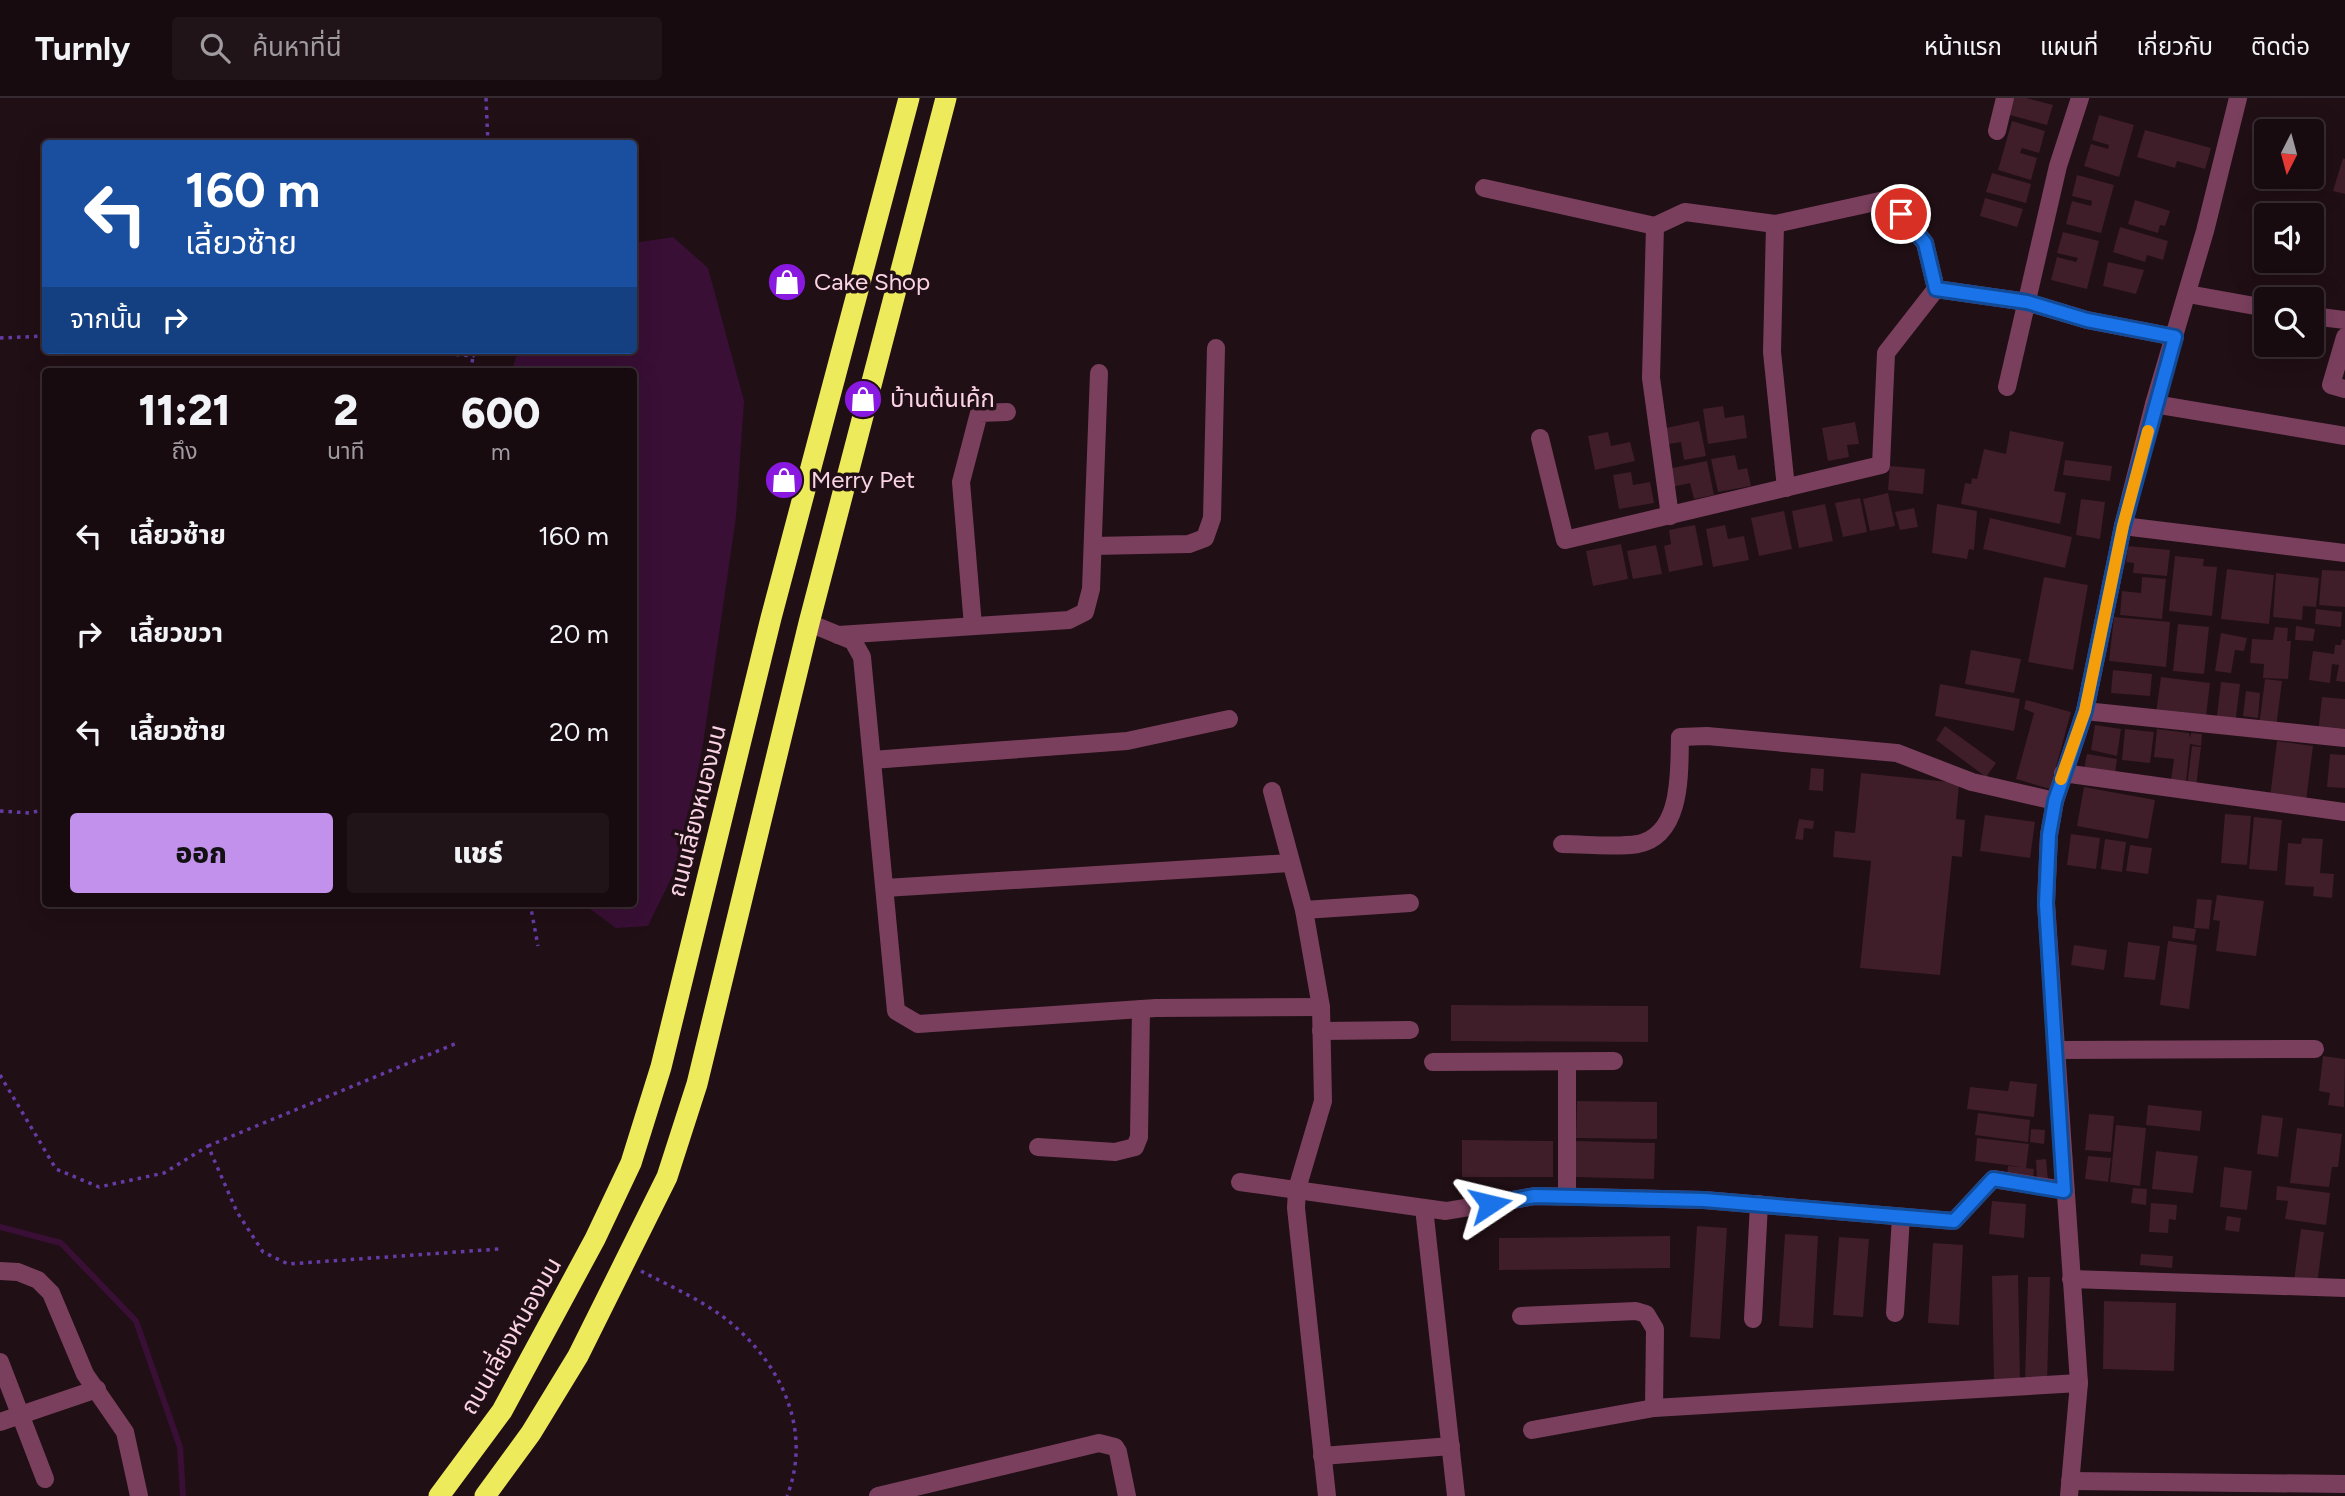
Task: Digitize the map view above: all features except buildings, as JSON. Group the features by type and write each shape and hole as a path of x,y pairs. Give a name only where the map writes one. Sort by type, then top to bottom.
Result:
{"highway":[{"name":"ถนนเลี่ยงหนองมน","path":"439,1496 502,1412 589,1251 631,1163 661,1067 771,618 909,98"},
{"path":"485,1496 531,1433 578,1356 667,1177 696,1084 809,623 946,98"}],"street":[{"path":"1997,131 2005,98"},
{"path":"2007,387 2058,166 2080,98"},
{"path":"2238,98 2188,294 2154,404 2123,526 2085,711 2063,773 2049,835 2046,904 2079,1383 2069,1489 2345,1484"},
{"path":"1484,188 1655,226 1685,212 1775,224 1889,200 1925,243 1936,289"},
{"path":"1775,224 1772,352 1786,488"},
{"path":"1655,226 1651,377 1670,516"},
{"path":"1936,289 2027,302 2087,320 2175,337"},
{"path":"1540,438 1565,540 1881,465 1886,353 1936,289"},
{"path":"2188,294 2254,306"},
{"path":"2324,317 2345,320"},
{"path":"2345,337 2331,386 2345,389"},
{"path":"1093,546 1189,544 1205,538 1212,518 1216,348"},
{"path":"837,635 1079,617 1090,603 1099,373"},
{"path":"2154,404 2345,436"},
{"path":"973,626 961,482 979,413 1007,412"},
{"path":"2123,526 2345,553"},
{"path":"809,623 853,641 862,657 896,1011 918,1024 1141,1009 1321,1007"},
{"path":"2085,711 2345,738"},
{"path":"872,760 1127,741 1229,719"},
{"path":"1562,844 1640,844 1663,829 1675,809 1680,737 1707,736 1896,753 1972,782 2055,801"},
{"path":"2063,773 2345,813"},
{"path":"1272,792 1304,910 1321,1007 1323,1101 1297,1189 1296,1208 1326,1496"},
{"path":"884,888 1290,863"},
{"path":"1304,910 1410,903"},
{"path":"1038,1147 1115,1152 1135,1147 1139,1137 1141,1009"},
{"path":"1321,1031 1410,1030"},
{"path":"2057,1050 2315,1049"},
{"path":"1433,1062 1614,1062"},
{"path":"1567,1063 1567,1196"},
{"path":"1240,1182 1446,1211 1535,1196 1567,1196 1759,1205 1954,1221 1993,1179 2064,1191"},
{"path":"1753,1319 1759,1205"},
{"path":"1424,1208 1456,1496"},
{"path":"1895,1313 1901,1217"},
{"path":"0,1271 18,1272 38,1280 51,1293 85,1374 125,1432 139,1496"},
{"path":"2071,1279 2345,1288"},
{"path":"1521,1316 1636,1311 1646,1314 1655,1329 1654,1408"},
{"path":"0,1362 45,1479"},
{"path":"1532,1430 1654,1408 2079,1383"},
{"path":"0,1422 97,1389"},
{"path":"878,1496 902,1493 1099,1443 1115,1447 1118,1452 1127,1496"},
{"path":"1322,1455 1451,1446"}],"path":[{"path":"486,98 488,140"},
{"path":"0,338 42,336"},
{"path":"450,354 473,356 471,368"},
{"path":"0,811 30,813 42,810"},
{"path":"531,907 538,946"},
{"path":"0,1075 56,1169 99,1187 164,1174 208,1146 457,1043"},
{"path":"208,1146 237,1212 262,1252 288,1264 499,1249"},
{"path":"626,1263 722,1317 748,1341 774,1375 795,1418 794,1472 787,1496"}],"shaded area":[{"path":"673,237 708,268 744,401 736,517 703,744 682,856 648,926 616,928 587,907 637,907 637,368 513,368 517,354 637,354 637,243"}],"waterway":[{"path":"0,1227 61,1243 136,1321 180,1447 183,1496"}],"slow traffic":[{"path":"2061,779 2085,711 2123,526 2148,431"}],"place":[{"name":"Cake Shop","path":"787,282"},
{"name":"บ้านต้นเค้ก","path":"863,399"},
{"name":"Merry Pet","path":"784,480"}],"route":[{"path":"1490,1204 1535,1196 1704,1200 1954,1221 1993,1179 2064,1191 2046,904 2049,835 2063,773 2085,711 2123,526 2154,404 2175,337 2087,320 2027,302 1936,289 1925,243 1901,214"}]}
